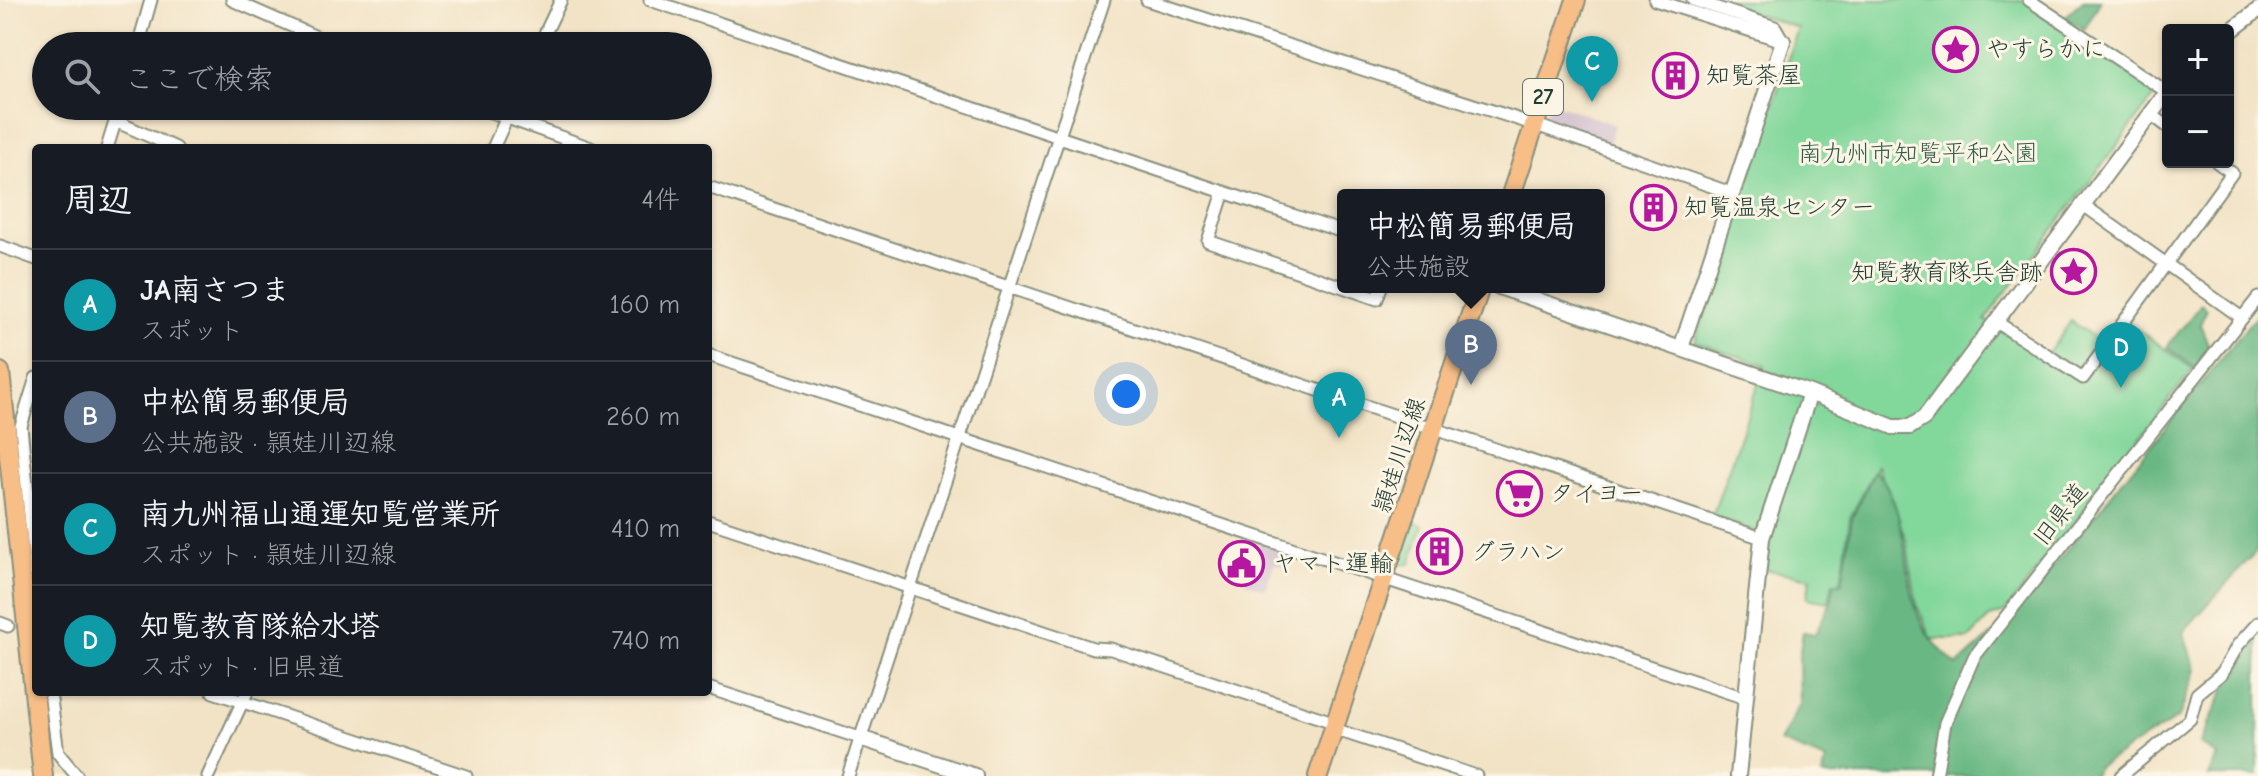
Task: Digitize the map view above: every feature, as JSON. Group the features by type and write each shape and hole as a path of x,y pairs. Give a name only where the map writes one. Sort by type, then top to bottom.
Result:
{"main road":[{"name":"27","path":"1513,189 1576,0"},
{"name":"頴娃川辺線","path":"1318,776 1478,293"},
{"path":"0,372 32,673"},
{"path":"34,696 43,776"}],"street":[{"path":"142,32 151,0"},
{"path":"232,0 305,32"},
{"path":"546,32 561,0"},
{"path":"650,0 1337,230"},
{"path":"848,776 1104,0"},
{"path":"1147,0 1534,125 1731,193"},
{"path":"1655,0 1783,41"},
{"path":"1681,348 1783,41 1775,27 1693,0"},
{"path":"2029,0 2162,88"},
{"path":"2234,29 2258,11"},
{"path":"1517,293 1810,393 1893,427 1910,427 1924,418 2164,96"},
{"path":"2151,114 2162,122"},
{"path":"495,144 506,120 579,144"},
{"path":"108,144 115,121 167,144"},
{"path":"1995,321 2083,378 2232,173 2225,168"},
{"path":"712,188 1762,538"},
{"path":"1224,192 1208,241 1337,285"},
{"path":"2082,204 2242,318"},
{"path":"0,246 32,258"},
{"path":"1360,293 1377,299 1379,293"},
{"name":"旧県道","path":"1936,776 1945,723 1974,657 2258,298"},
{"path":"712,356 1745,698"},
{"path":"32,391 21,426 31,463 32,485"},
{"path":"1738,776 1762,538 1810,393"},
{"path":"712,522 1335,726 1476,776"},
{"path":"2121,776 2190,719 2197,694 2222,673 2238,645 2258,623"},
{"path":"712,689 975,776"},
{"path":"51,696 58,753 77,776"},
{"path":"208,776 244,697 466,776"}],"shaded area":[{"path":"1550,102 1615,125 1608,145 1548,124 1545,115"},
{"path":"1258,542 1291,553 1287,567 1274,564 1265,589 1245,582"}],"green space":[{"name":"南九州市知覧平和公園","path":"1713,0 2023,0 2158,91 1985,320 2045,358 2071,321 2110,349 2129,323 2193,369 2005,612 1990,617 1969,639 1932,639 1917,606 1906,540 1877,465 1850,518 1841,583 1833,582 1829,602 1807,598 1811,578 1764,569 1768,536 1712,517 1765,365 1695,342 1798,28"},
{"path":"2083,0 2101,0 2084,30 2064,17"},
{"path":"2201,304 2207,309 2200,324 2210,349 2195,368 2167,347"},
{"path":"2258,313 2258,549 2183,632 2196,670 2179,717 2098,767 2092,776 1822,776 1826,760 1780,742 1800,704 1799,656 1803,632 1815,634 1831,602 1834,583 1842,583 1852,518 1875,470 1885,483 1898,516 1918,615 1932,639 1957,666 2015,614"},
{"path":"1412,521 1423,525 1410,564 1397,565"},
{"path":"2258,641 2258,776 2208,776 2218,756 2200,744 2230,677"}],"place":[{"name":"やすらかに","path":"1955,49"},
{"name":"知覧茶屋","path":"1675,75"},
{"name":"南九州福山通運知覧営業所","path":"1592,102"},
{"name":"知覧温泉センター","path":"1653,207"},
{"name":"知覧教育隊兵舎跡","path":"2074,272"},
{"name":"中松簡易郵便局","path":"1471,385"},
{"name":"知覧教育隊給水塔","path":"2121,388"},
{"name":"JA南さつま","path":"1339,438"},
{"name":"タイヨー","path":"1519,493"},
{"name":"グラハン","path":"1440,552"},
{"name":"ヤマト運輸","path":"1242,563"}]}
